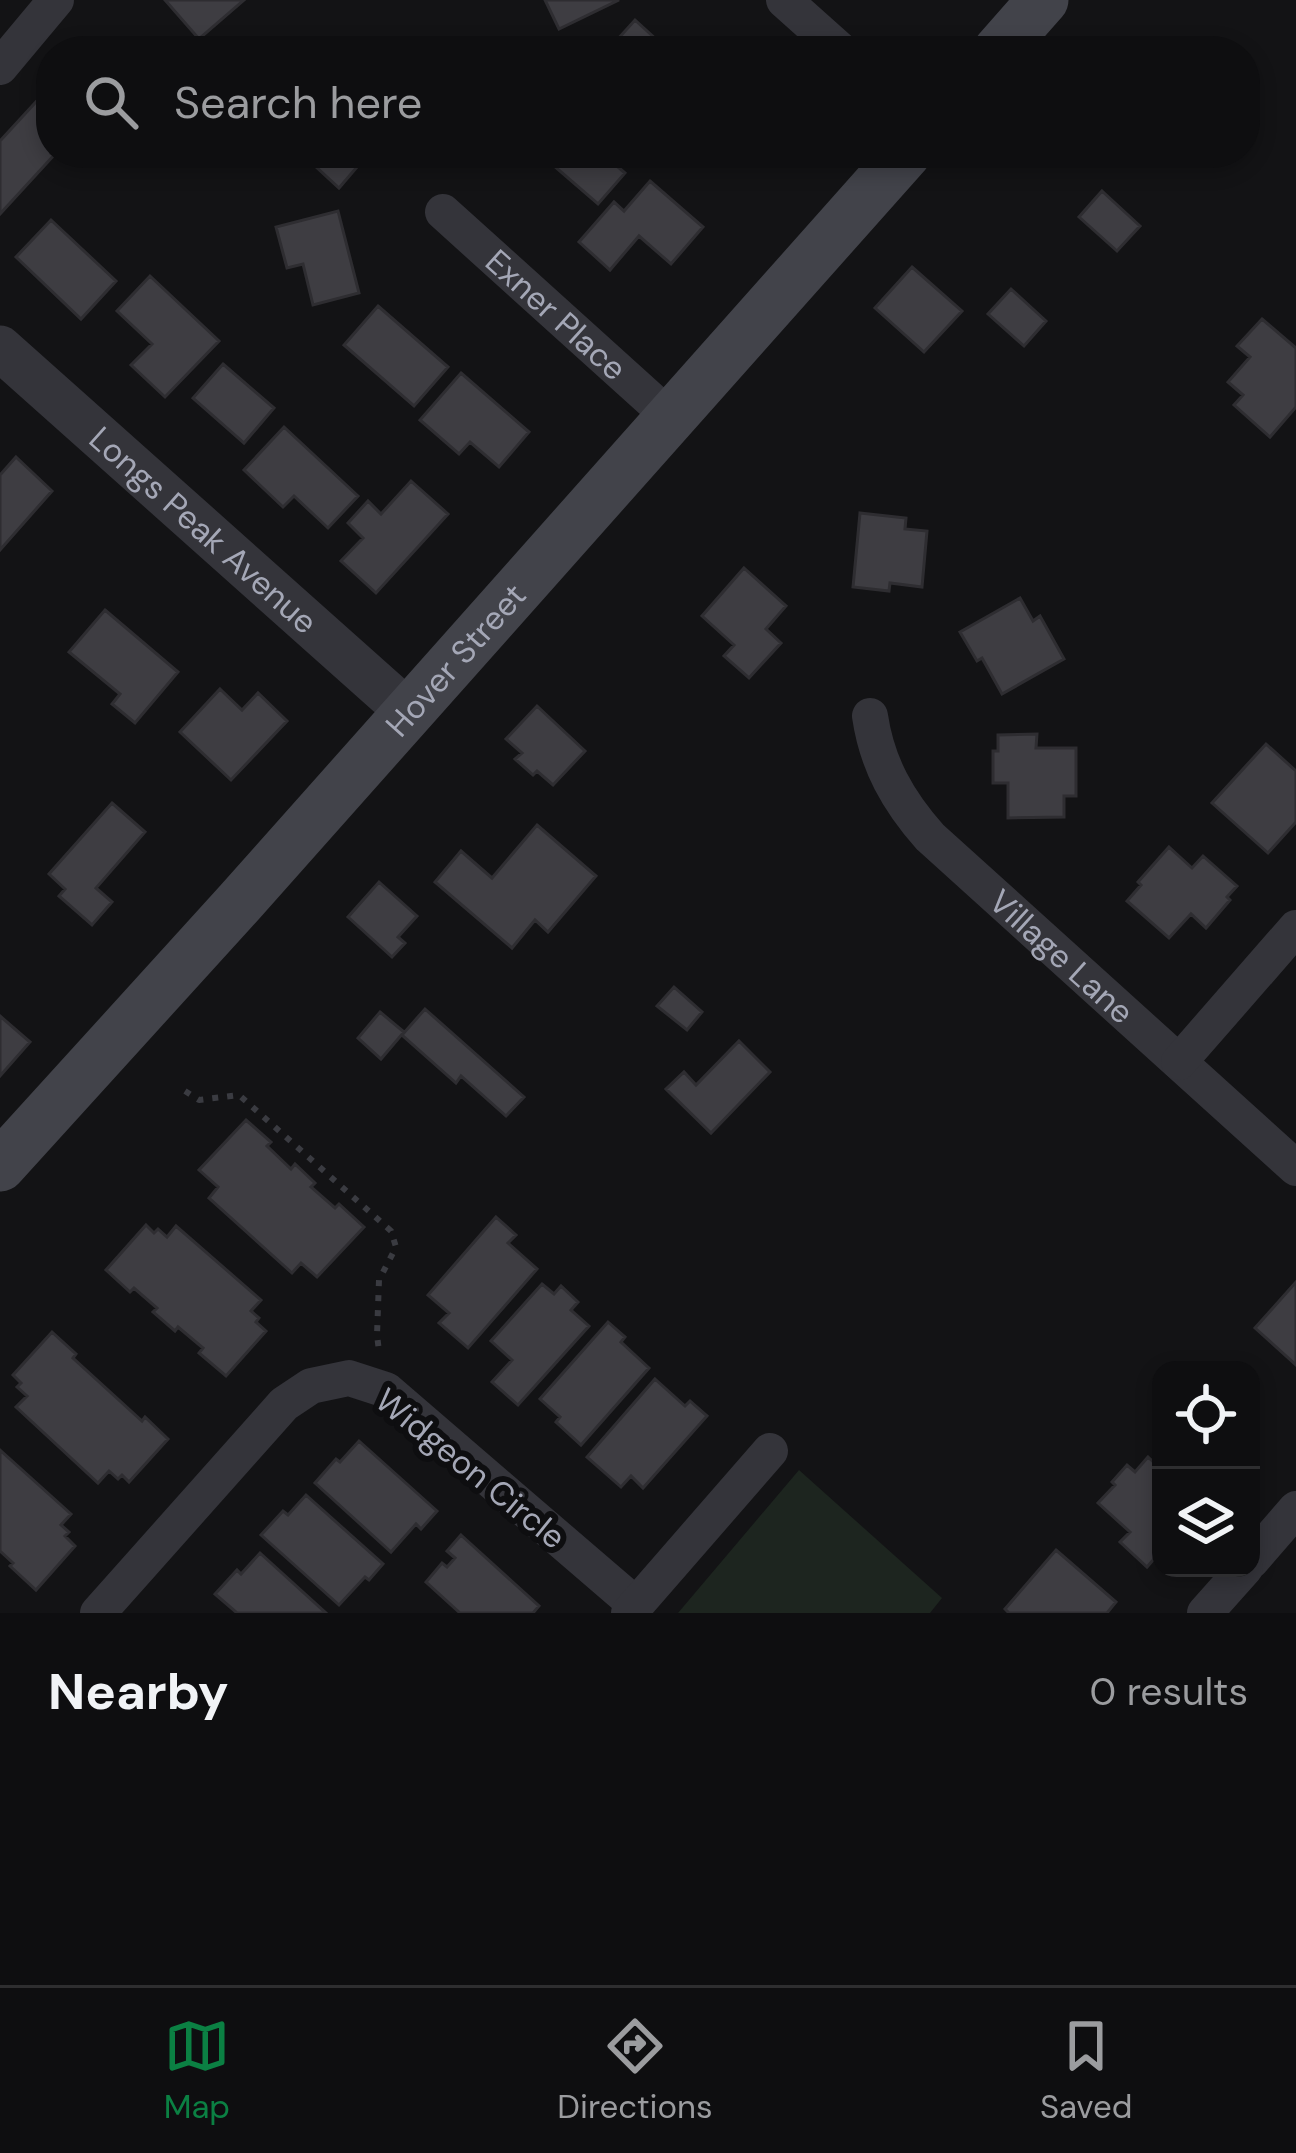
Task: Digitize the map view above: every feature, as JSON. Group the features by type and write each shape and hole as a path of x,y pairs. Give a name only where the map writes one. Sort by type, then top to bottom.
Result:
{"main road":[{"path":"1011,36 1043,0"},
{"name":"Hover Street","path":"0,1166 893,168"}],"street":[{"path":"0,68 56,0"},
{"path":"784,0 824,36"},
{"name":"Exner Place","path":"443,212 670,417"},
{"name":"Longs Peak Avenue","path":"0,348 407,711"},
{"name":"Village Lane","path":"869,716 890,782 930,838 1296,1168"},
{"path":"1179,1062 1296,928"},
{"name":"Widgeon Circle","path":"98,1613 284,1404 310,1386 349,1378 386,1390 633,1609"},
{"path":"633,1609 770,1451"},
{"path":"1260,1551 1296,1509"},
{"path":"1205,1613 1237,1577"}],"path":[{"path":"185,1090 199,1100 239,1095 391,1231 396,1247 378,1292 377,1336 386,1390"}],"shaded area":[{"path":"799,1470 942,1598 930,1613 678,1613"}],"building":[{"path":"165,0 244,0 202,36 196,36"},
{"path":"545,0 619,0 559,29"},
{"path":"635,20 653,36 621,36"},
{"path":"36,102 36,168 42,168 0,214 0,141"},
{"path":"317,168 356,168 339,188"},
{"path":"556,168 619,168 625,173 598,204"},
{"path":"650,181 703,227 671,264 639,236 610,270 579,242 614,202 624,211"},
{"path":"1102,191 1140,226 1117,251 1079,217"},
{"path":"338,211 359,293 313,305 303,264 287,268 276,227"},
{"path":"51,220 116,281 81,319 16,257"},
{"path":"912,267 962,311 924,352 875,308"},
{"path":"150,276 219,341 165,397 131,365 152,344 117,311"},
{"path":"1011,289 1046,321 1024,346 988,314"},
{"path":"378,306 448,367 414,406 344,345"},
{"path":"1262,319 1296,348 1296,407 1270,437 1234,405 1243,395 1228,382 1250,357 1237,346"},
{"path":"223,364 274,408 244,443 193,398"},
{"path":"461,373 529,432 499,467 470,442 459,454 420,420"},
{"path":"284,427 358,496 328,528 294,496 283,507 244,470"},
{"path":"16,457 52,491 0,550 0,475"},
{"path":"411,481 448,514 376,593 341,561 363,538 348,523 368,501 381,514"},
{"path":"860,513 906,518 905,529 927,531 922,587 890,583 889,591 853,587"},
{"path":"744,568 786,606 766,629 781,643 749,678 724,656 734,645 702,616"},
{"path":"1020,598 1033,621 1040,616 1064,659 1002,694 982,658 977,661 960,632"},
{"path":"105,610 178,672 135,723 112,704 120,694 69,652"},
{"path":"220,689 242,710 258,693 287,721 231,780 180,732"},
{"path":"537,706 585,751 553,785 515,759 522,753 506,739"},
{"path":"1037,734 1036,748 1076,748 1076,796 1064,796 1064,817 1008,818 1008,783 993,783 998,735"},
{"path":"1266,744 1296,771 1296,822 1268,853 1212,803"},
{"path":"112,803 145,832 96,888 112,902 92,925 59,896 65,889 49,874"},
{"path":"537,825 596,876 548,932 535,920 512,948 435,882 461,851 492,878"},
{"path":"1169,847 1192,868 1203,856 1237,886 1206,928 1191,914 1169,938 1127,901"},
{"path":"379,882 417,916 398,937 405,943 392,957 348,917"},
{"path":"674,987 702,1012 687,1030 657,1006"},
{"path":"425,1009 524,1097 506,1116 461,1076 456,1083 402,1035"},
{"path":"380,1012 404,1032 381,1059 358,1038"},
{"path":"0,1016 30,1042 0,1076"},
{"path":"739,1041 770,1072 711,1133 666,1089 684,1072 696,1085"},
{"path":"246,1120 291,1169 295,1164 315,1183 311,1187 364,1227 317,1277 301,1263 292,1273 209,1198 218,1187 199,1170"},
{"path":"496,1217 516,1235 508,1243 537,1269 468,1348 439,1323 449,1313 428,1295"},
{"path":"146,1225 167,1237 176,1226 261,1300 251,1311 266,1331 226,1376 199,1353 203,1348 178,1327 175,1331 153,1312 157,1308 106,1270"},
{"path":"1296,1282 1296,1365 1255,1328"},
{"path":"542,1284 554,1294 561,1286 578,1302 571,1310 589,1326 518,1405 492,1382 512,1360 491,1341"},
{"path":"608,1322 625,1337 621,1342 649,1368 581,1445 540,1399"},
{"path":"52,1332 76,1354 73,1358 168,1439 129,1482 109,1471 98,1483 16,1407 27,1396 13,1375"},
{"path":"655,1379 685,1406 690,1401 707,1416 643,1488 631,1476 621,1487 587,1457"},
{"path":"359,1441 437,1511 421,1529 416,1524 391,1552 315,1483"},
{"path":"0,1450 71,1514 61,1525 75,1546 36,1590 0,1551"},
{"path":"1148,1457 1152,1461 1152,1561 1147,1567 1120,1542 1130,1532 1098,1503 1127,1465 1135,1472"},
{"path":"306,1495 383,1564 339,1605 261,1535"},
{"path":"461,1535 539,1606 533,1613 460,1613 426,1582 442,1563 447,1567 455,1558 447,1551"},
{"path":"1056,1550 1116,1602 1107,1613 1009,1613 1005,1609"},
{"path":"260,1553 326,1613 237,1613 215,1594"}]}
